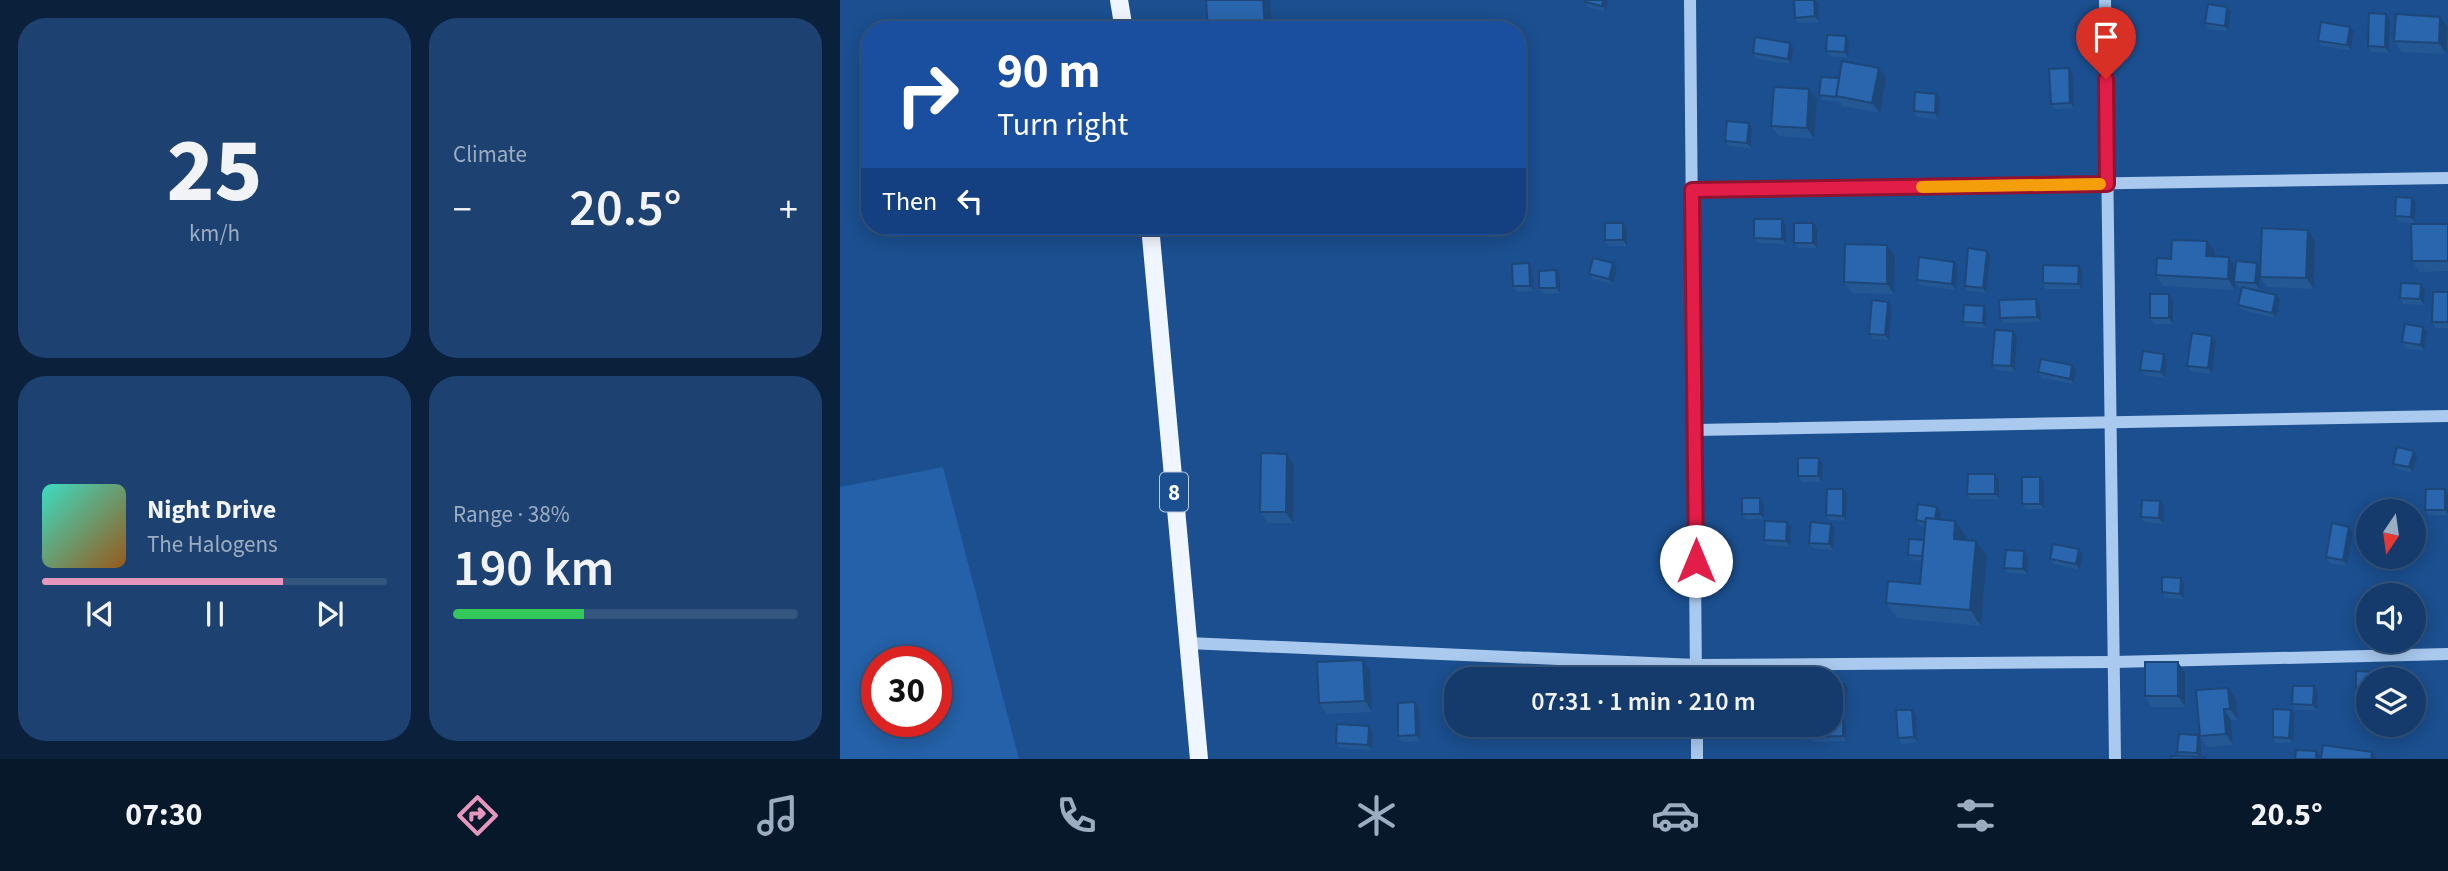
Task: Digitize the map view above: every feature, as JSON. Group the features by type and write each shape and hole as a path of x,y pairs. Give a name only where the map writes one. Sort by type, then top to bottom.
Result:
{"main road":[{"path":"1119,0 1122,21"},
{"name":"8","path":"1151,235 1199,759"}],"street":[{"path":"1690,0 1696,665"},
{"path":"2105,0 2115,759"},
{"path":"1692,190 2448,178"},
{"path":"1695,430 2448,416"},
{"path":"1188,643 1696,665 2114,662 2448,654"},
{"path":"1697,737 1697,759"}],"shaded area":[{"path":"943,467 1019,759 840,759 840,487"}],"building":[{"path":"1206,0 1263,0 1264,21 1207,21"},
{"path":"1603,0 1602,6 1585,2"},
{"path":"1794,0 1814,0 1815,16 1795,18"},
{"path":"2208,4 2227,7 2225,26 2205,23"},
{"path":"2369,13 2386,14 2385,47 2368,46"},
{"path":"2396,14 2440,17 2439,43 2394,41"},
{"path":"2321,22 2350,27 2347,45 2318,41"},
{"path":"1827,35 1846,36 1845,52 1826,51"},
{"path":"1755,37 1790,43 1788,59 1753,53"},
{"path":"1842,61 1879,68 1872,103 1836,96"},
{"path":"2069,68 2070,103 2051,104 2049,69"},
{"path":"1821,77 1839,78 1836,97 1819,95"},
{"path":"1774,87 1809,89 1807,128 1771,126"},
{"path":"1915,92 1936,94 1935,113 1914,111"},
{"path":"1727,121 1749,123 1747,143 1725,141"},
{"path":"2396,197 2412,198 2411,217 2395,216"},
{"path":"1754,219 1782,219 1782,239 1754,238"},
{"path":"1605,223 1623,223 1623,240 1605,240"},
{"path":"1794,223 1813,223 1813,243 1794,243"},
{"path":"2411,224 2448,224 2448,261 2412,261"},
{"path":"2262,228 2308,230 2306,278 2260,277"},
{"path":"2172,240 2207,241 2206,256 2229,257 2228,279 2156,275 2157,258 2171,259"},
{"path":"1845,244 1887,245 1887,284 1844,282"},
{"path":"1968,248 1987,251 1983,288 1965,286"},
{"path":"1919,257 1954,262 1952,284 1917,280"},
{"path":"1593,258 1613,263 1609,279 1589,274"},
{"path":"2236,261 2257,263 2255,283 2234,282"},
{"path":"1529,263 1530,286 1513,286 1512,264"},
{"path":"2043,265 2079,266 2078,284 2043,283"},
{"path":"1556,270 1557,288 1539,288 1539,271"},
{"path":"2401,283 2421,284 2420,299 2400,298"},
{"path":"2242,287 2276,295 2272,313 2238,305"},
{"path":"2433,292 2448,292 2448,322 2432,322"},
{"path":"2150,294 2169,294 2169,318 2150,318"},
{"path":"2036,299 2037,317 2000,318 1999,300"},
{"path":"1872,300 1888,302 1885,335 1869,334"},
{"path":"1964,305 1984,306 1983,323 1963,322"},
{"path":"2405,324 2423,327 2421,345 2402,342"},
{"path":"1995,330 2013,331 2011,366 1992,365"},
{"path":"2192,333 2212,336 2208,368 2187,366"},
{"path":"2143,351 2164,354 2161,372 2140,370"},
{"path":"2041,359 2072,365 2070,379 2038,372"},
{"path":"2397,447 2414,451 2409,467 2393,464"},
{"path":"1261,453 1287,454 1286,512 1260,512"},
{"path":"1798,458 1819,458 1818,476 1798,476"},
{"path":"1968,474 1995,474 1995,494 1967,494"},
{"path":"2022,477 2040,477 2040,504 2022,504"},
{"path":"1827,489 1843,489 1843,516 1826,515"},
{"path":"2426,489 2445,489 2445,510 2426,510"},
{"path":"1742,498 1760,498 1760,514 1742,514"},
{"path":"2142,500 2160,501 2159,518 2141,517"},
{"path":"1918,504 1937,507 1935,519 1926,518 1925,522 1916,520"},
{"path":"1926,518 1955,521 1954,539 1976,541 1970,610 1886,603 1888,581 1920,584"},
{"path":"1765,521 1787,522 1786,541 1764,540"},
{"path":"1811,522 1831,524 1829,544 1809,543"},
{"path":"2332,523 2349,527 2343,560 2326,557"},
{"path":"1909,539 1924,540 1922,556 1908,555"},
{"path":"2053,544 2079,549 2076,564 2050,559"},
{"path":"2006,550 2024,551 2023,569 2004,568"},
{"path":"2162,577 2181,578 2180,594 2162,592"},
{"path":"1363,660 1365,701 1319,703 1317,662"},
{"path":"2145,662 2178,662 2178,696 2145,696"},
{"path":"2293,686 2314,686 2313,705 2292,704"},
{"path":"2228,688 2230,709 2224,709 2226,734 2200,736 2196,690"},
{"path":"1415,702 1416,735 1398,736 1398,703"},
{"path":"2273,709 2291,710 2289,738 2273,737"},
{"path":"1896,710 1912,710 1914,737 1898,738"},
{"path":"1337,724 1369,726 1368,745 1336,743"},
{"path":"2179,734 2198,735 2197,753 2177,752"},
{"path":"2323,745 2372,752 2371,759 2321,759"},
{"path":"2296,750 2316,751 2316,759 2295,759"},
{"path":"2171,756 2205,757 2205,759 2171,759"}],"slow traffic":[{"path":"1922,187 2100,184"}],"route":[{"path":"1696,561 1692,190 2107,184 2106,79"}]}
